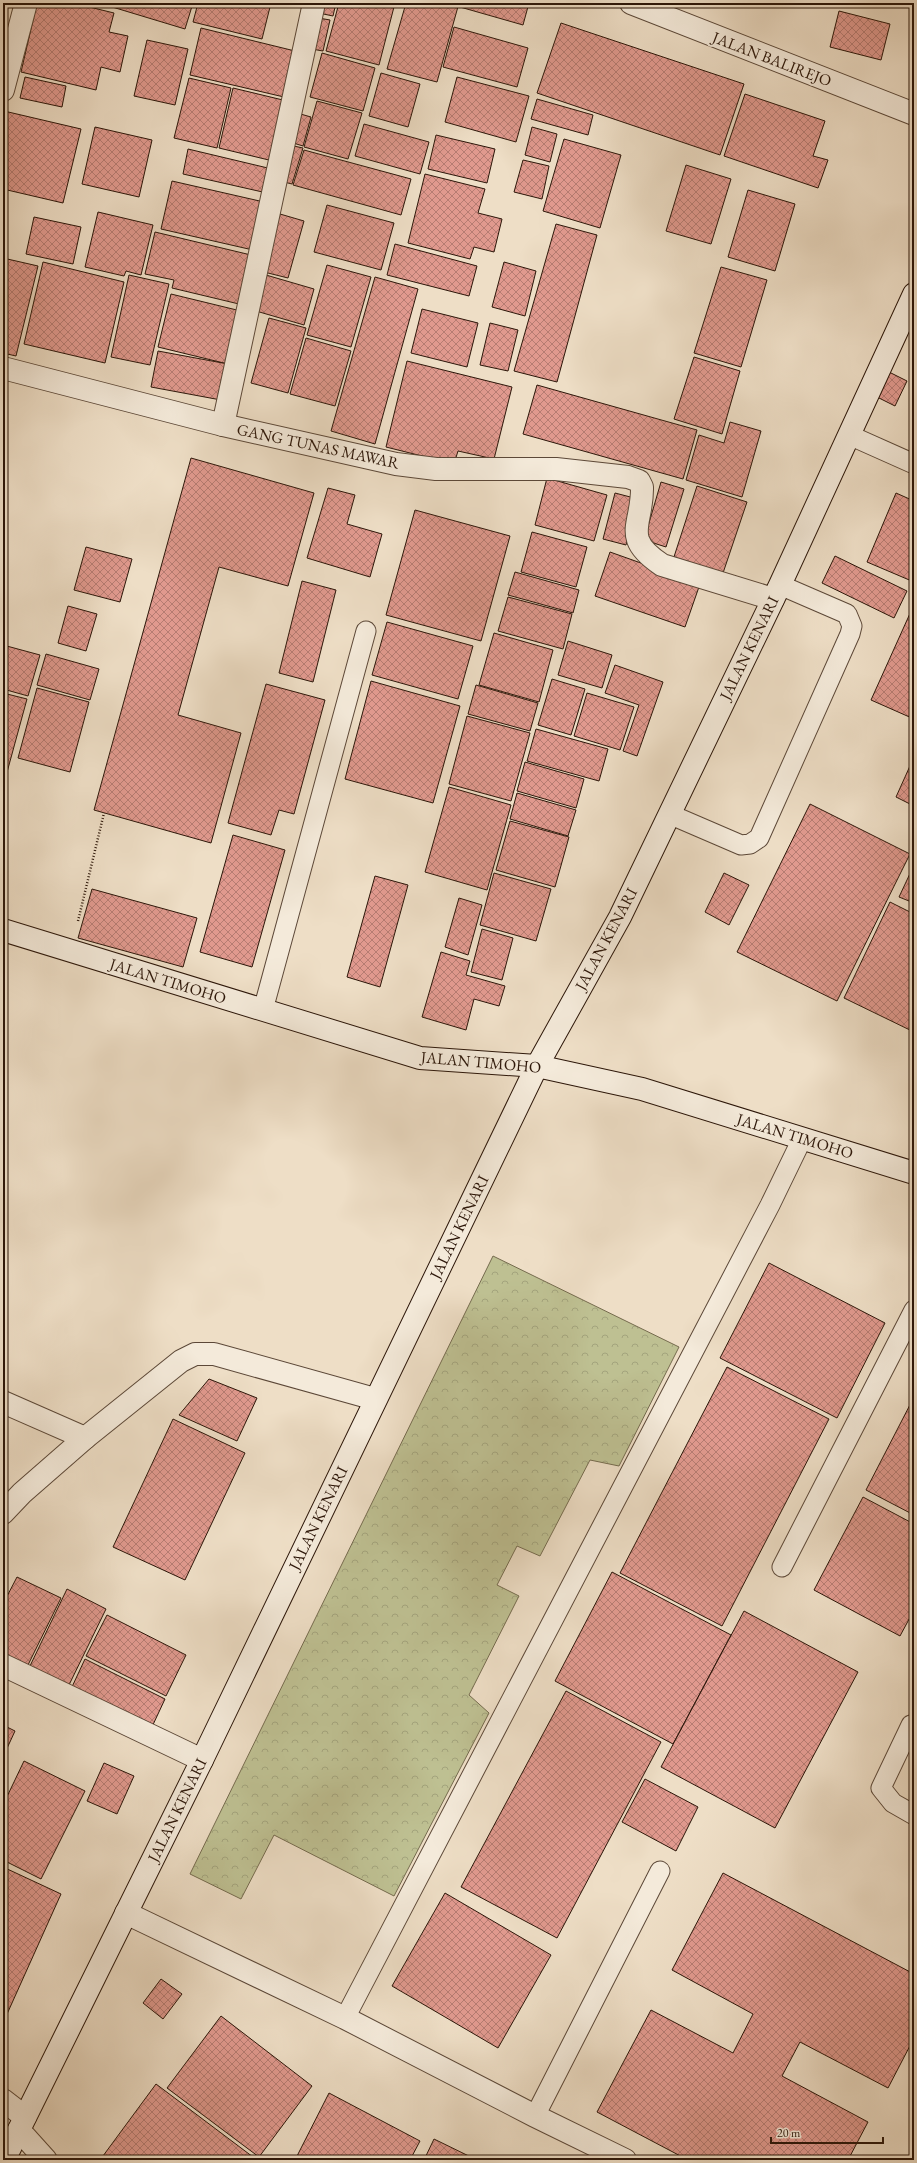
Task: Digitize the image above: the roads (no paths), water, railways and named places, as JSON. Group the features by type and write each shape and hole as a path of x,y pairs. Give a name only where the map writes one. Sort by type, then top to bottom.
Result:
{"street":[{"path":"3,90 26,3"},
{"path":"223,425 314,3"},
{"name":"JALAN BALIREJO","path":"631,3 914,114"},
{"name":"JALAN KENARI","path":"4,2160 202,1760 537,1066 620,917 776,592 914,294"},
{"name":"GANG TUNAS MAWAR","path":"3,368 223,425 396,464 436,470 556,469 628,477 639,481 642,492 635,532 641,547 649,557 662,565 776,592"},
{"name":"JALAN TIMOHO","path":"3,930 420,1058 537,1066 642,1089 914,1173"},
{"path":"3,1513 22,1493 85,1438 181,1361 195,1354 214,1354 375,1399"},
{"path":"3,1402 85,1438"},
{"path":"3,1665 202,1760"},
{"path":"126,1913 345,2018 624,2160"},
{"path":"3,2100 22,2123 46,2160"}],"lane":[{"path":"849,435 914,464"},
{"path":"669,814 741,846 750,844 759,838 850,634 852,626 847,614 776,592"},
{"path":"263,1010 366,631"},
{"path":"345,2018 770,1206 802,1139"},
{"path":"782,1567 914,1310"},
{"path":"914,1724 910,1725 881,1788 893,1803 914,1815"},
{"path":"535,2116 660,1872"}]}
